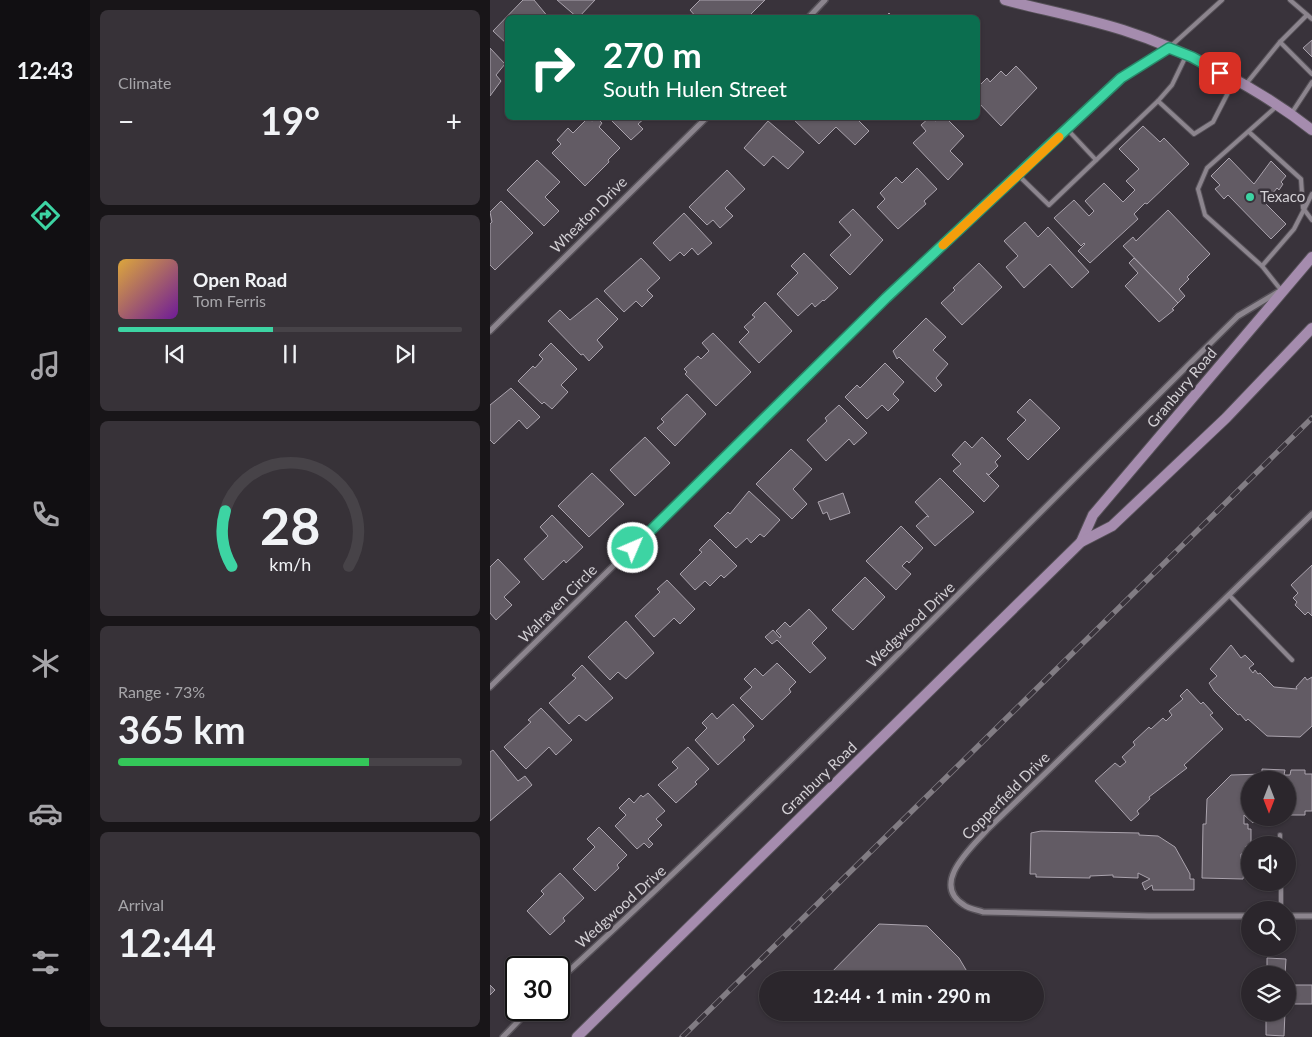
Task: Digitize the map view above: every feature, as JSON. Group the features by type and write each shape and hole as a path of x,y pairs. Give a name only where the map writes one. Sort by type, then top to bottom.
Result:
{"main road":[{"path":"1005,0 1123,30 1187,55 1244,86 1312,130"},
{"name":"Granbury Road","path":"1081,542 1093,515 1182,412 1282,290 1312,257"},
{"name":"Granbury Road","path":"577,1037 1081,542 1112,526 1226,418 1312,328"}],"street":[{"path":"811,15 825,0"},
{"name":"Walraven Circle","path":"490,687 879,305 1018,174 1121,78 1169,48"},
{"name":"Wheaton Drive","path":"490,331 704,120"},
{"name":"Wedgwood Drive","path":"570,970 695,855 963,592 1147,405 1238,316 1282,290"},
{"name":"Copperfield Drive","path":"1241,916 983,912 964,905 952,888 952,876 956,866 987,830 1312,514"},
{"path":"1296,916 1312,916"},
{"path":"503,1037 518,1021"}],"lane":[{"path":"1169,48 1222,0"},
{"path":"1290,0 1307,16 1312,18"},
{"path":"1244,86 1280,42 1307,16"},
{"path":"1280,42 1312,74"},
{"path":"1018,174 1049,205 1158,102 1172,85 1187,55"},
{"path":"1158,102 1194,134 1212,122 1234,81"},
{"path":"1290,115 1312,82"},
{"path":"1277,106 1207,168 1198,190 1205,215 1262,266 1282,290"},
{"path":"1067,129 1096,160"},
{"path":"1249,132 1301,179 1304,208 1312,220"},
{"path":"1262,266 1294,229 1312,194"},
{"path":"1229,595 1292,660"}],"building":[{"path":"523,0 534,0 546,15 508,15"},
{"path":"557,0 595,0 581,15 574,15"},
{"path":"700,0 765,0 750,15 694,15 690,10"},
{"path":"505,19 505,42 493,31"},
{"path":"1312,40 1312,57 1303,48"},
{"path":"490,48 505,64 496,75 501,81 490,96"},
{"path":"1016,66 1037,88 1001,126 980,104 980,85 987,78 990,82 1001,71 1006,76"},
{"path":"586,120 599,120 602,123 599,127 620,148 585,186 552,153 561,144 557,140 568,128 573,133"},
{"path":"611,120 643,120 638,124 643,129 631,140"},
{"path":"794,120 858,120 869,131 855,145 836,127 819,144"},
{"path":"927,120 948,120 964,136 950,151 963,164 948,180 913,143 926,131 921,125"},
{"path":"768,121 804,152 788,169 773,156 764,166 744,148"},
{"path":"1143,126 1160,142 1164,138 1189,164 1134,214 1138,219 1090,263 1078,251 1085,244 1081,246 1054,218 1074,200 1089,216 1094,211 1085,201 1104,183 1123,202 1135,190 1126,181 1139,169 1119,149"},
{"name":"Texaco","path":"1229,158 1254,184 1271,161 1286,176 1281,182 1283,184 1279,190 1277,188 1265,203 1286,224 1271,239 1228,195 1224,199 1215,189 1220,185 1211,176"},
{"path":"537,160 560,182 545,197 559,211 544,226 507,190"},
{"path":"917,168 937,189 924,201 926,204 898,229 877,207 885,199 880,193 896,177 902,183"},
{"path":"727,170 745,189 725,208 733,216 720,228 713,220 707,225 689,207"},
{"path":"501,201 533,233 495,270 490,265 490,224 492,222 490,212"},
{"path":"853,209 883,240 850,275 830,255 851,235 839,222"},
{"path":"1168,210 1210,254 1187,277 1189,279 1179,289 1185,296 1178,303 1123,246 1133,237 1136,241"},
{"path":"684,213 712,243 698,255 692,248 684,256 680,252 670,261 653,243"},
{"path":"1025,222 1038,237 1048,227 1089,272 1072,288 1050,264 1024,288 1006,267 1018,256 1004,241"},
{"path":"804,253 838,288 815,307 812,303 798,316 777,294 798,273 791,266"},
{"path":"641,258 660,278 647,290 653,296 642,307 636,301 624,312 604,291"},
{"path":"1134,258 1178,303 1172,309 1174,310 1159,322 1125,286 1138,273 1129,263"},
{"path":"979,263 1002,287 962,325 941,303 955,290 953,288"},
{"path":"597,298 618,319 597,340 603,347 589,361 548,321 560,310 570,320"},
{"path":"765,302 792,331 759,363 739,342 749,332 744,327 755,317 752,315"},
{"path":"926,318 946,337 933,350 948,364 936,378 942,385 935,392 899,357 897,359 893,351"},
{"path":"713,333 751,372 716,406 685,374 687,372 684,369 698,356 701,359 709,351 702,343"},
{"path":"551,343 577,369 561,385 568,392 552,409 544,402 542,404 518,381 543,359 539,355"},
{"path":"885,363 904,382 893,394 899,400 888,411 882,405 867,419 845,397 857,385 860,388"},
{"path":"511,388 540,417 527,429 519,420 494,444 490,440 490,405"},
{"path":"687,394 706,414 675,446 657,428 664,422 661,419"},
{"path":"1030,399 1060,428 1028,460 1007,439 1026,420 1017,412"},
{"path":"839,405 867,433 854,445 849,439 826,461 807,440 827,421 825,418"},
{"path":"645,437 670,463 635,496 610,470"},
{"path":"982,437 1001,456 995,462 998,466 989,475 986,473 999,486 984,502 953,471 961,464 952,455 965,441 972,448"},
{"path":"791,449 812,469 793,489 807,504 792,519 756,484"},
{"path":"592,473 624,504 589,537 558,506"},
{"path":"940,478 974,512 935,546 916,526 927,516 929,517 915,502"},
{"path":"749,491 780,520 764,537 760,534 751,543 747,538 736,548 714,526 728,512 730,514"},
{"path":"843,493 850,513 830,520 827,512 823,514 818,502"},
{"path":"552,515 583,547 566,563 564,560 543,580 524,559 548,536 540,527"},
{"path":"901,526 923,548 909,563 907,561 902,566 911,574 896,590 866,561"},
{"path":"710,539 737,566 724,578 721,575 710,586 705,581 695,590 680,574 702,552 699,550"},
{"path":"498,559 520,582 504,597 512,605 496,620 490,613 490,567"},
{"path":"1312,565 1312,616 1308,612 1305,615 1295,605 1297,602 1293,598 1298,593 1291,585"},
{"path":"865,577 885,597 853,630 832,610"},
{"path":"667,580 695,609 680,624 674,618 654,637 635,616 660,592 657,589"},
{"path":"809,609 827,628 812,643 826,658 810,673 777,640 772,644 765,637 773,630 780,638 781,636 776,631 785,622 790,627"},
{"path":"626,621 654,653 626,679 618,672 610,680 588,657"},
{"path":"1231,645 1241,658 1245,655 1254,664 1249,668 1253,673 1255,670 1258,674 1260,673 1274,687 1297,689 1296,687 1305,677 1307,680 1312,677 1312,726 1300,737 1267,736 1248,719 1246,721 1240,714 1238,715 1214,691 1209,683 1217,676 1210,669"},
{"path":"777,663 796,682 789,689 791,692 762,720 740,698 752,687 744,679 755,668 763,676"},
{"path":"582,665 613,698 586,721 579,715 569,724 549,703 576,678 572,675"},
{"path":"1187,689 1201,704 1203,702 1213,713 1210,715 1223,729 1184,765 1187,768 1149,797 1150,799 1137,811 1139,814 1131,821 1095,781 1115,763 1120,767 1126,762 1122,757 1135,745 1133,742 1149,727 1151,729 1163,718 1166,721 1172,715 1169,711 1183,699 1180,696"},
{"path":"733,704 754,726 743,737 745,740 718,765 695,740 707,728 702,723 712,713 717,719"},
{"path":"541,708 572,740 556,755 549,747 526,769 504,747 531,722 528,720"},
{"path":"688,747 709,769 695,782 697,784 676,803 658,785 678,768 672,762"},
{"path":"493,750 518,781 525,776 532,785 490,821 490,752"},
{"path":"1262,769 1285,770 1285,771 1262,771"},
{"path":"1291,770 1305,770 1305,774 1312,774 1312,811 1305,811 1305,815 1296,815 1296,771"},
{"path":"1231,775 1241,775 1241,826 1248,826 1248,829 1251,829 1251,836 1241,836 1241,879 1202,878 1203,824 1206,824 1207,799"},
{"path":"648,793 665,811 656,819 662,825 648,839 653,844 649,848 644,843 637,849 615,826 626,815 619,808 629,798 634,803 641,795 643,797"},
{"path":"599,827 627,855 617,865 619,868 595,891 573,869 595,847 587,839"},
{"path":"1041,831 1139,833 1139,835 1158,836 1175,847 1190,874 1190,879 1194,879 1194,890 1153,890 1152,885 1145,890 1142,883 1150,879 1138,873 1138,878 1113,877 1113,875 1090,876 1090,878 1036,877 1036,874 1030,874 1031,833"},
{"path":"560,873 584,898 563,918 565,921 550,935 527,911 544,894 541,891"},
{"path":"879,924 927,926 959,958 967,971 833,971"},
{"path":"1267,958 1286,959 1286,966 1267,966"},
{"path":"490,985 495,990 490,995"},
{"path":"1296,985 1312,985 1312,1004 1296,1004"},
{"path":"1266,1021 1285,1021 1284,1036 1266,1035"}],"railway":[{"path":"682,1037 1312,418"}],"slow traffic":[{"path":"943,245 1059,137"}],"place":[{"name":"Texaco","path":"1250,197"}],"route":[{"path":"633,548 886,298 1121,78 1169,48 1192,57 1220,73"}]}
